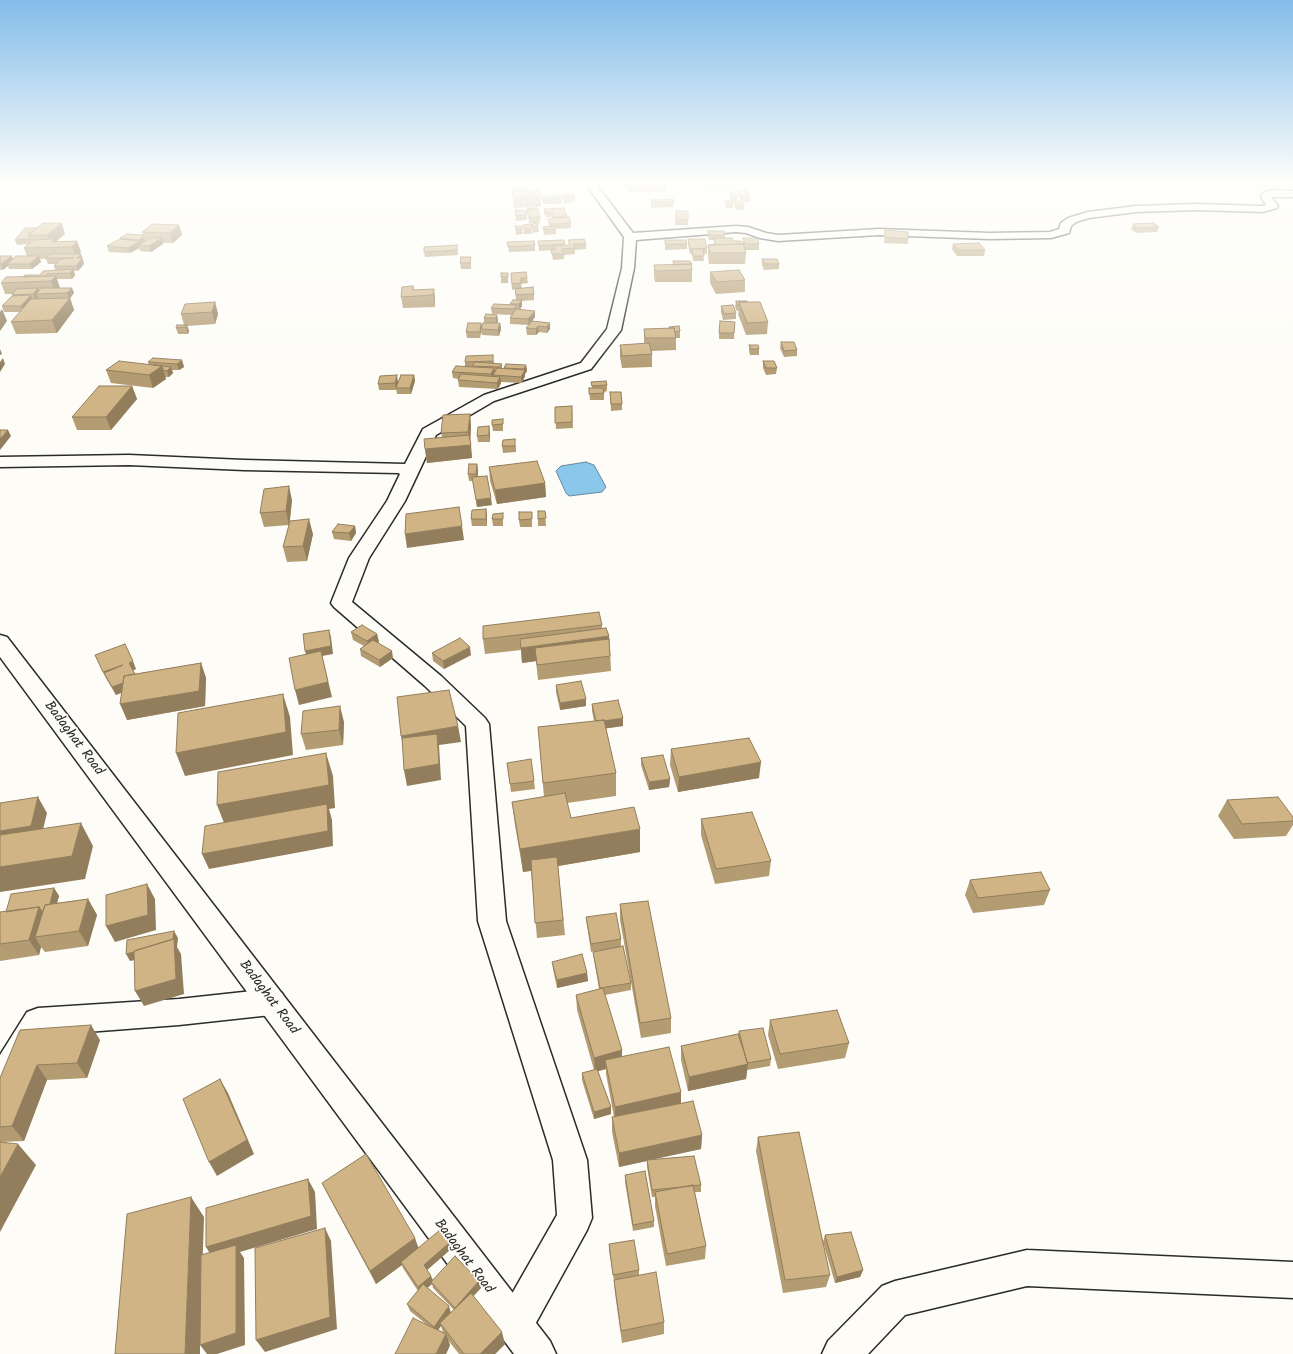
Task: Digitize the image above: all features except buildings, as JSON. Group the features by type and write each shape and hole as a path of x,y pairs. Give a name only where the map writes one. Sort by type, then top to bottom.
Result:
{"street":[{"path":"514,1326 575,1218 570,1160 492,921 476,724 433,681 341,603 359,558 396,501 429,432 489,398 586,366 614,330 628,268 630,244"},
{"path":"0,462 128,460 244,465 400,468 410,473"},
{"name":"Badaghat Road","path":"0,642 514,1326 537,1354"},
{"path":"0,1083 38,1022 179,1012 271,1002"},
{"path":"842,1354 894,1300 1027,1268 1293,1280"}],"water":[{"path":"586,462 594,465 606,487 602,492 569,496 566,493 556,471 561,466"}]}
